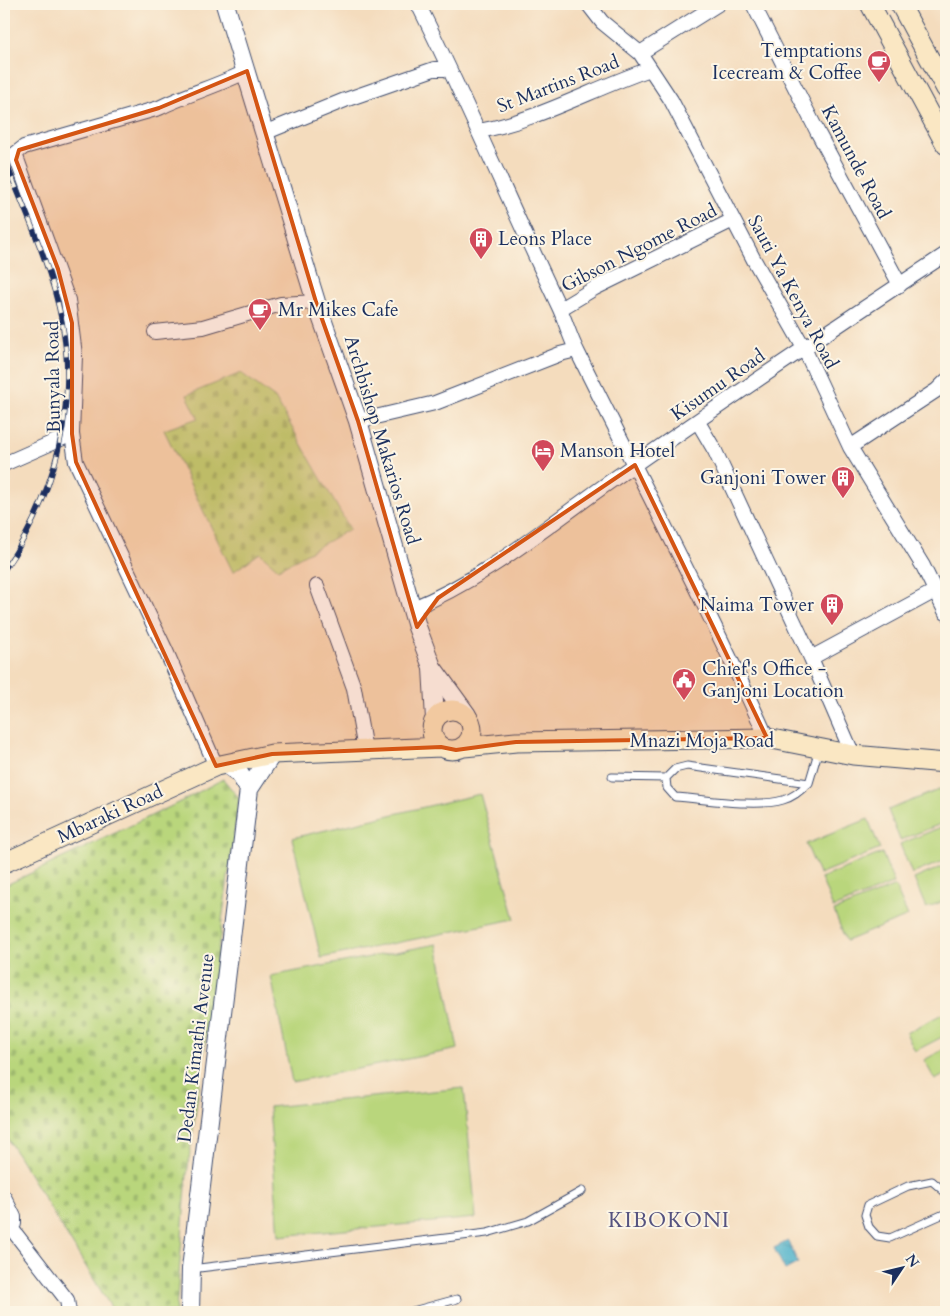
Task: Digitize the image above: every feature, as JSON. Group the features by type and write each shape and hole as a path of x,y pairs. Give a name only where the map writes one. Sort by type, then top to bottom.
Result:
{"main road":[{"path":"870,4 946,145"},
{"path":"900,4 946,89"},
{"path":"373,750 433,723 444,711 450,710 456,710 469,720 516,742"},
{"path":"221,765 272,754 441,747 448,750 464,747 470,741 469,720"},
{"path":"433,723 432,734 441,747"},
{"name":"Mnazi Moja Road","path":"464,747 516,742 766,738 853,755 946,763"},
{"name":"Mbaraki Road","path":"4,863 221,765"}],"street":[{"name":"Archbishop Makarios Road","path":"225,4 316,302 358,422 411,609 432,667"},
{"name":"Archbishop Makarios Road","path":"230,4 231,24"},
{"path":"418,4 479,131 502,186 560,309 576,350 635,465 766,738"},
{"name":"Sauti Ya Kenya Road","path":"588,4 602,22 640,53 683,122 735,223 804,348 850,447 923,566 946,613"},
{"path":"640,53 718,4"},
{"name":"Kamunde Road","path":"753,4 818,133 900,285"},
{"path":"264,133 345,100 434,69 449,69"},
{"name":"St Martins Road","path":"479,131 508,126 575,97 650,69"},
{"name":"Bunyala Road","path":"221,765 76,462 72,434 75,355 68,300 15,154 24,147 158,108 177,99 225,82 247,71"},
{"name":"Gibson Ngome Road","path":"560,309 604,284 731,221 735,223"},
{"name":"Kisumu Road","path":"411,609 438,598 494,564 804,348 946,254"},
{"path":"154,332 203,327 281,304 316,302"},
{"path":"358,422 416,409 560,354 576,350"},
{"path":"850,447 937,390 946,381"},
{"path":"698,422 715,451 811,658 853,755"},
{"path":"4,464 72,434"},
{"path":"317,586 354,688 373,750"},
{"path":"811,658 935,591"},
{"name":"Kisumu Road","path":"417,627 438,598"},
{"path":"432,667 469,720"},
{"path":"432,667 433,723"},
{"name":"Dedan Kimathi Avenue","path":"190,1312 191,1269 249,789 272,754"},
{"path":"221,765 239,773 249,789"},
{"path":"4,1197 14,1217 14,1224 7,1230 67,1300 69,1312"}],"lane":[{"path":"666,778 667,788 675,797 768,803 798,794 809,783 820,749"},
{"path":"612,777 666,778 675,770 687,766 809,783"},
{"path":"946,1193 932,1181 908,1186 868,1204 865,1215 869,1228 877,1236 890,1238 946,1213"},
{"path":"191,1269 487,1233 528,1221 582,1191"},
{"path":"409,1312 457,1299"}],"highlighted area":[{"path":"247,71 316,302 358,421 417,627 438,598 635,465 767,738 516,742 456,750 441,747 272,754 216,766 76,462 72,434 72,323 58,269 16,160 19,150 159,108"}],"green space":[{"path":"241,373 275,398 350,529 278,569 260,553 233,572 164,430 198,418 187,395"},
{"path":"223,779 239,798 187,1174 176,1312 114,1312 4,1133 4,886 178,803"},
{"path":"946,787 946,822 900,840 888,810"},
{"path":"480,794 515,919 321,958 292,838"},
{"path":"868,819 880,849 819,874 806,844"},
{"path":"946,825 946,860 912,874 900,844"},
{"path":"882,853 894,883 833,908 821,878"},
{"path":"946,865 946,900 926,908 914,879"},
{"path":"895,886 908,916 846,941 834,911"},
{"path":"437,944 458,1049 292,1082 271,976"},
{"path":"946,1012 946,1035 915,1051 906,1033"},
{"path":"946,1048 946,1074 935,1080 924,1060"},
{"path":"464,1088 476,1218 279,1236 269,1107"}],"water":[{"path":"788,1241 798,1263 785,1270 774,1248"}],"railway":[{"path":"4,158 37,238 57,301 66,355 67,387 64,420 58,452 49,483 22,543 4,570"}],"place":[{"name":"Temptations Icecream & Coffee","path":"879,83"},
{"name":"Leons Place","path":"481,260"},
{"name":"Mr Mikes Cafe","path":"260,331"},
{"name":"Manson Hotel","path":"543,472"},
{"name":"Ganjoni Tower","path":"843,499"},
{"name":"Naima Tower","path":"832,626"},
{"name":"Chief's Office - Ganjoni Location","path":"684,701"}],"district":[{"name":"KIBOKONI","path":"669,1220"}]}
